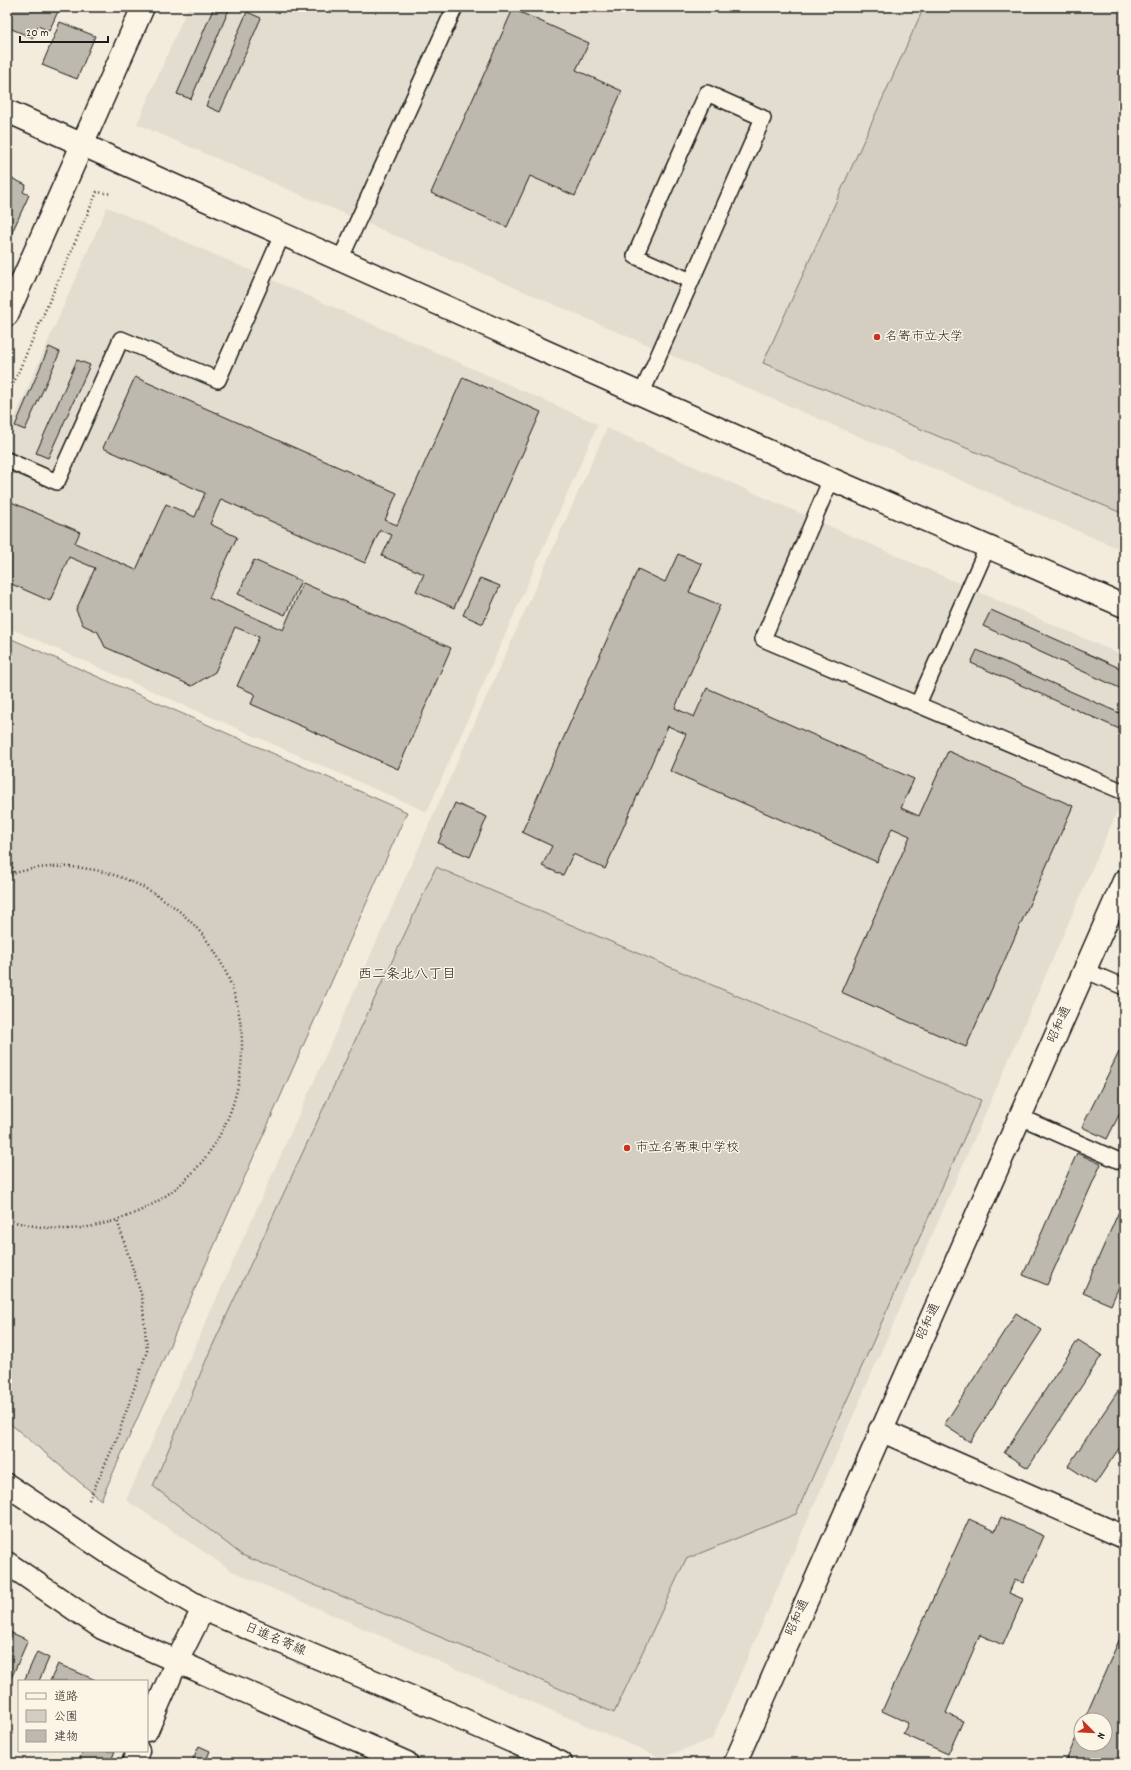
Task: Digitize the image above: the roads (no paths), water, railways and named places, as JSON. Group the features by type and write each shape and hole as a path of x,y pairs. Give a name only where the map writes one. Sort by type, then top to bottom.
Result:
{"street":[{"path":"7,315 143,7"},
{"path":"7,111 641,395 987,548 1124,606"},
{"name":"昭和通","path":"735,1763 880,1430 1124,881"},
{"path":"880,1430 1124,1537"},
{"name":"日進名寄線","path":"7,1485 124,1563 203,1609 446,1712 561,1763"},
{"path":"7,1562 102,1628 407,1763"},
{"path":"148,1728 177,1662 203,1609"},
{"path":"133,1763 138,1752"}],"lane":[{"path":"340,260 455,7"},
{"path":"641,395 692,281 763,118 707,94 635,256 692,281"},
{"path":"7,460 57,482 121,339 218,380 282,235"},
{"path":"831,479 763,639 1124,792"},
{"path":"918,704 987,548"},
{"path":"1084,970 1124,987"},
{"path":"1020,1117 1124,1163"}],"place":[{"name":"名寄市立大学","path":"877,337"},
{"name":"市立名寄東中学校","path":"627,1148"}],"district":[{"name":"西二条北八丁目","path":"407,975"}]}
